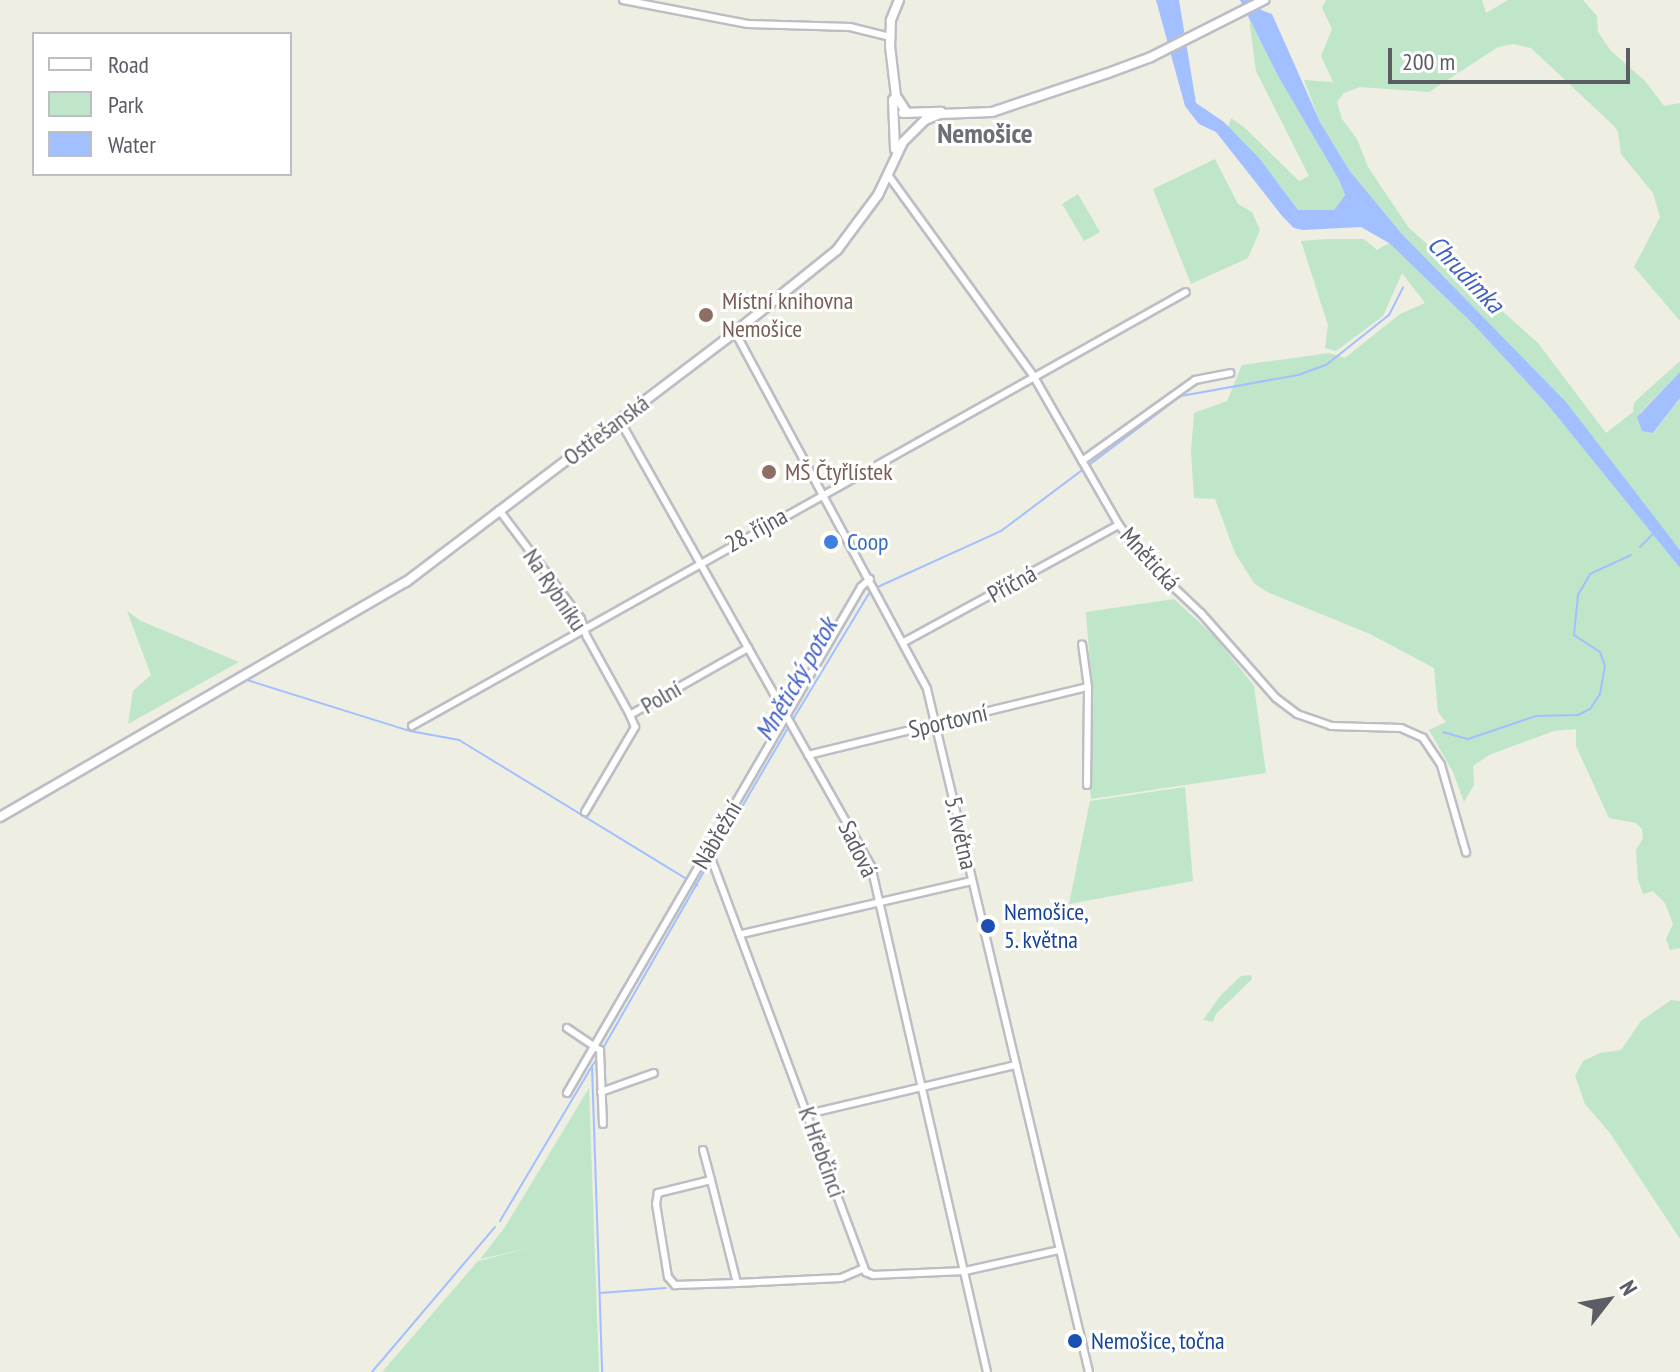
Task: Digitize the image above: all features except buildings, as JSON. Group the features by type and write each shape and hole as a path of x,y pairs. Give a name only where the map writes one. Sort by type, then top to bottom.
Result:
{"street":[{"path":"623,0 748,24 850,27 890,37"},
{"path":"889,171 897,140 890,37 892,13 899,0"},
{"path":"895,126 903,136 915,132 937,114 1001,109 1157,54 1263,0"},
{"path":"893,83 898,103 916,118 915,132"},
{"path":"895,126 899,115 953,113"},
{"name":"Ostřešanská","path":"0,817 393,591 735,332 844,242 870,209 903,142 915,132"},
{"name":"Mnětická","path":"889,171 1034,377 1119,525 1147,562 1201,613 1285,706 1319,723 1401,728 1427,742 1441,765 1466,852"},
{"name":"28. října","path":"412,726 699,562 1186,292"},
{"name":"5. května","path":"735,332 927,689 1089,1372"},
{"path":"1082,461 1195,380 1230,373"},
{"name":"Sadová","path":"619,419 871,866 987,1372"},
{"name":"Na Rybníku","path":"499,510 584,628 630,715"},
{"name":"Příčná","path":"904,642 1119,525"},
{"name":"Nábřežní","path":"567,1093 690,881 711,854 861,587 871,580"},
{"path":"1082,644 1088,687 1087,785"},
{"name":"Polní","path":"585,812 635,727 630,715 748,648"},
{"name":"Sportovní","path":"808,755 1088,687"},
{"name":"K Hřebčinci","path":"711,854 864,1268"},
{"path":"742,934 972,881"},
{"path":"567,1028 600,1050 603,1124"},
{"path":"808,1114 1016,1065"},
{"path":"601,1092 654,1073"},
{"path":"703,1150 737,1283"},
{"path":"711,1180 664,1191 656,1197 668,1277 678,1286 841,1278 864,1268 873,1275 965,1271 1059,1250"}],"green space":[{"path":"1326,0 1482,0 1486,13 1508,0 1583,0 1597,16 1598,32 1611,51 1645,81 1664,106 1680,103 1680,321 1634,267 1660,217 1653,193 1621,154 1618,132 1614,126 1531,48 1513,44 1498,47 1429,92 1360,87 1344,93 1337,102 1342,119 1357,139 1368,167 1409,228 1538,343 1606,433 1633,412 1634,403 1680,361 1680,372 1640,413 1653,434 1680,398 1680,550 1565,402 1402,234 1349,170 1320,122 1304,80 1333,82 1321,56 1332,29 1322,8"},
{"path":"1249,18 1278,76 1339,180 1345,195 1334,210 1298,210 1260,159 1228,127 1231,118 1299,181 1309,176 1256,71"},
{"path":"1215,159 1238,204 1252,212 1260,230 1248,258 1191,284 1153,189"},
{"path":"1078,194 1100,232 1084,241 1062,204"},
{"path":"1364,239 1377,250 1389,243 1471,322 1547,404 1680,568 1680,948 1670,950 1666,939 1673,924 1665,903 1653,891 1643,894 1638,880 1636,850 1643,838 1642,829 1636,823 1609,818 1576,746 1576,729 1554,731 1489,755 1473,766 1474,785 1464,802 1453,772 1429,730 1446,722 1438,712 1434,668 1370,634 1267,592 1254,583 1235,553 1215,499 1194,498 1191,452 1194,413 1227,401 1242,365 1329,353 1345,358 1400,314 1425,303 1402,273 1383,316 1336,351 1325,348 1328,325 1301,241"},
{"path":"1174,599 1216,638 1254,686 1266,773 1091,799 1088,755 1092,692 1086,612"},
{"path":"127,611 141,621 239,662 128,724 133,691 151,675"},
{"path":"1185,787 1193,881 1069,904 1090,801"},
{"path":"1251,975 1252,979 1216,1014 1213,1022 1203,1020 1220,996 1241,976"},
{"path":"1671,1000 1680,1001 1680,1239 1610,1133 1585,1104 1575,1076 1583,1061 1600,1053 1621,1050 1641,1021"},
{"path":"589,1088 599,1372 382,1372 478,1261 530,1248 480,1259 505,1227"}],"water":[{"path":"1156,0 1179,0 1196,103 1224,122 1260,159 1298,210 1334,210 1345,195 1339,180 1278,76 1240,0 1256,0 1261,10 1272,14 1320,122 1349,170 1402,234 1566,402 1680,550 1680,568 1547,404 1471,322 1389,243 1361,227 1303,230 1294,228 1283,217 1216,132 1199,124 1185,106"},
{"path":"1680,372 1680,398 1653,433 1642,431 1637,417"}],"waterway":[{"name":"Mnětický potok","path":"792,721 871,590 1001,531 1181,396 1298,375 1326,365 1389,315 1403,287"},
{"path":"1640,547 1653,534"},
{"path":"1443,732 1468,739 1536,716 1578,715 1590,709 1600,694 1605,666 1600,652 1574,635 1578,595 1590,574 1631,555"},
{"path":"247,680 410,731 459,740 697,885"},
{"name":"Mnětický potok","path":"714,855 789,726"},
{"name":"Mnětický potok","path":"602,1050 710,861"},
{"name":"Mnětický potok","path":"597,1059 592,1066 602,1372"},
{"path":"500,1221 591,1068"},
{"path":"372,1372 495,1227"},
{"path":"600,1293 666,1288"}],"place":[{"name":"Místní knihovna Nemošice","path":"706,315"},
{"name":"MŠ Čtyřlístek","path":"769,472"},
{"name":"Coop","path":"831,542"},
{"name":"Nemošice, 5. května","path":"988,926"},
{"name":"Nemošice, točna","path":"1075,1341"}],"district":[{"name":"Nemošice","path":"985,133"}],"water label":[{"name":"Chrudimka","path":"1466,274"}]}
